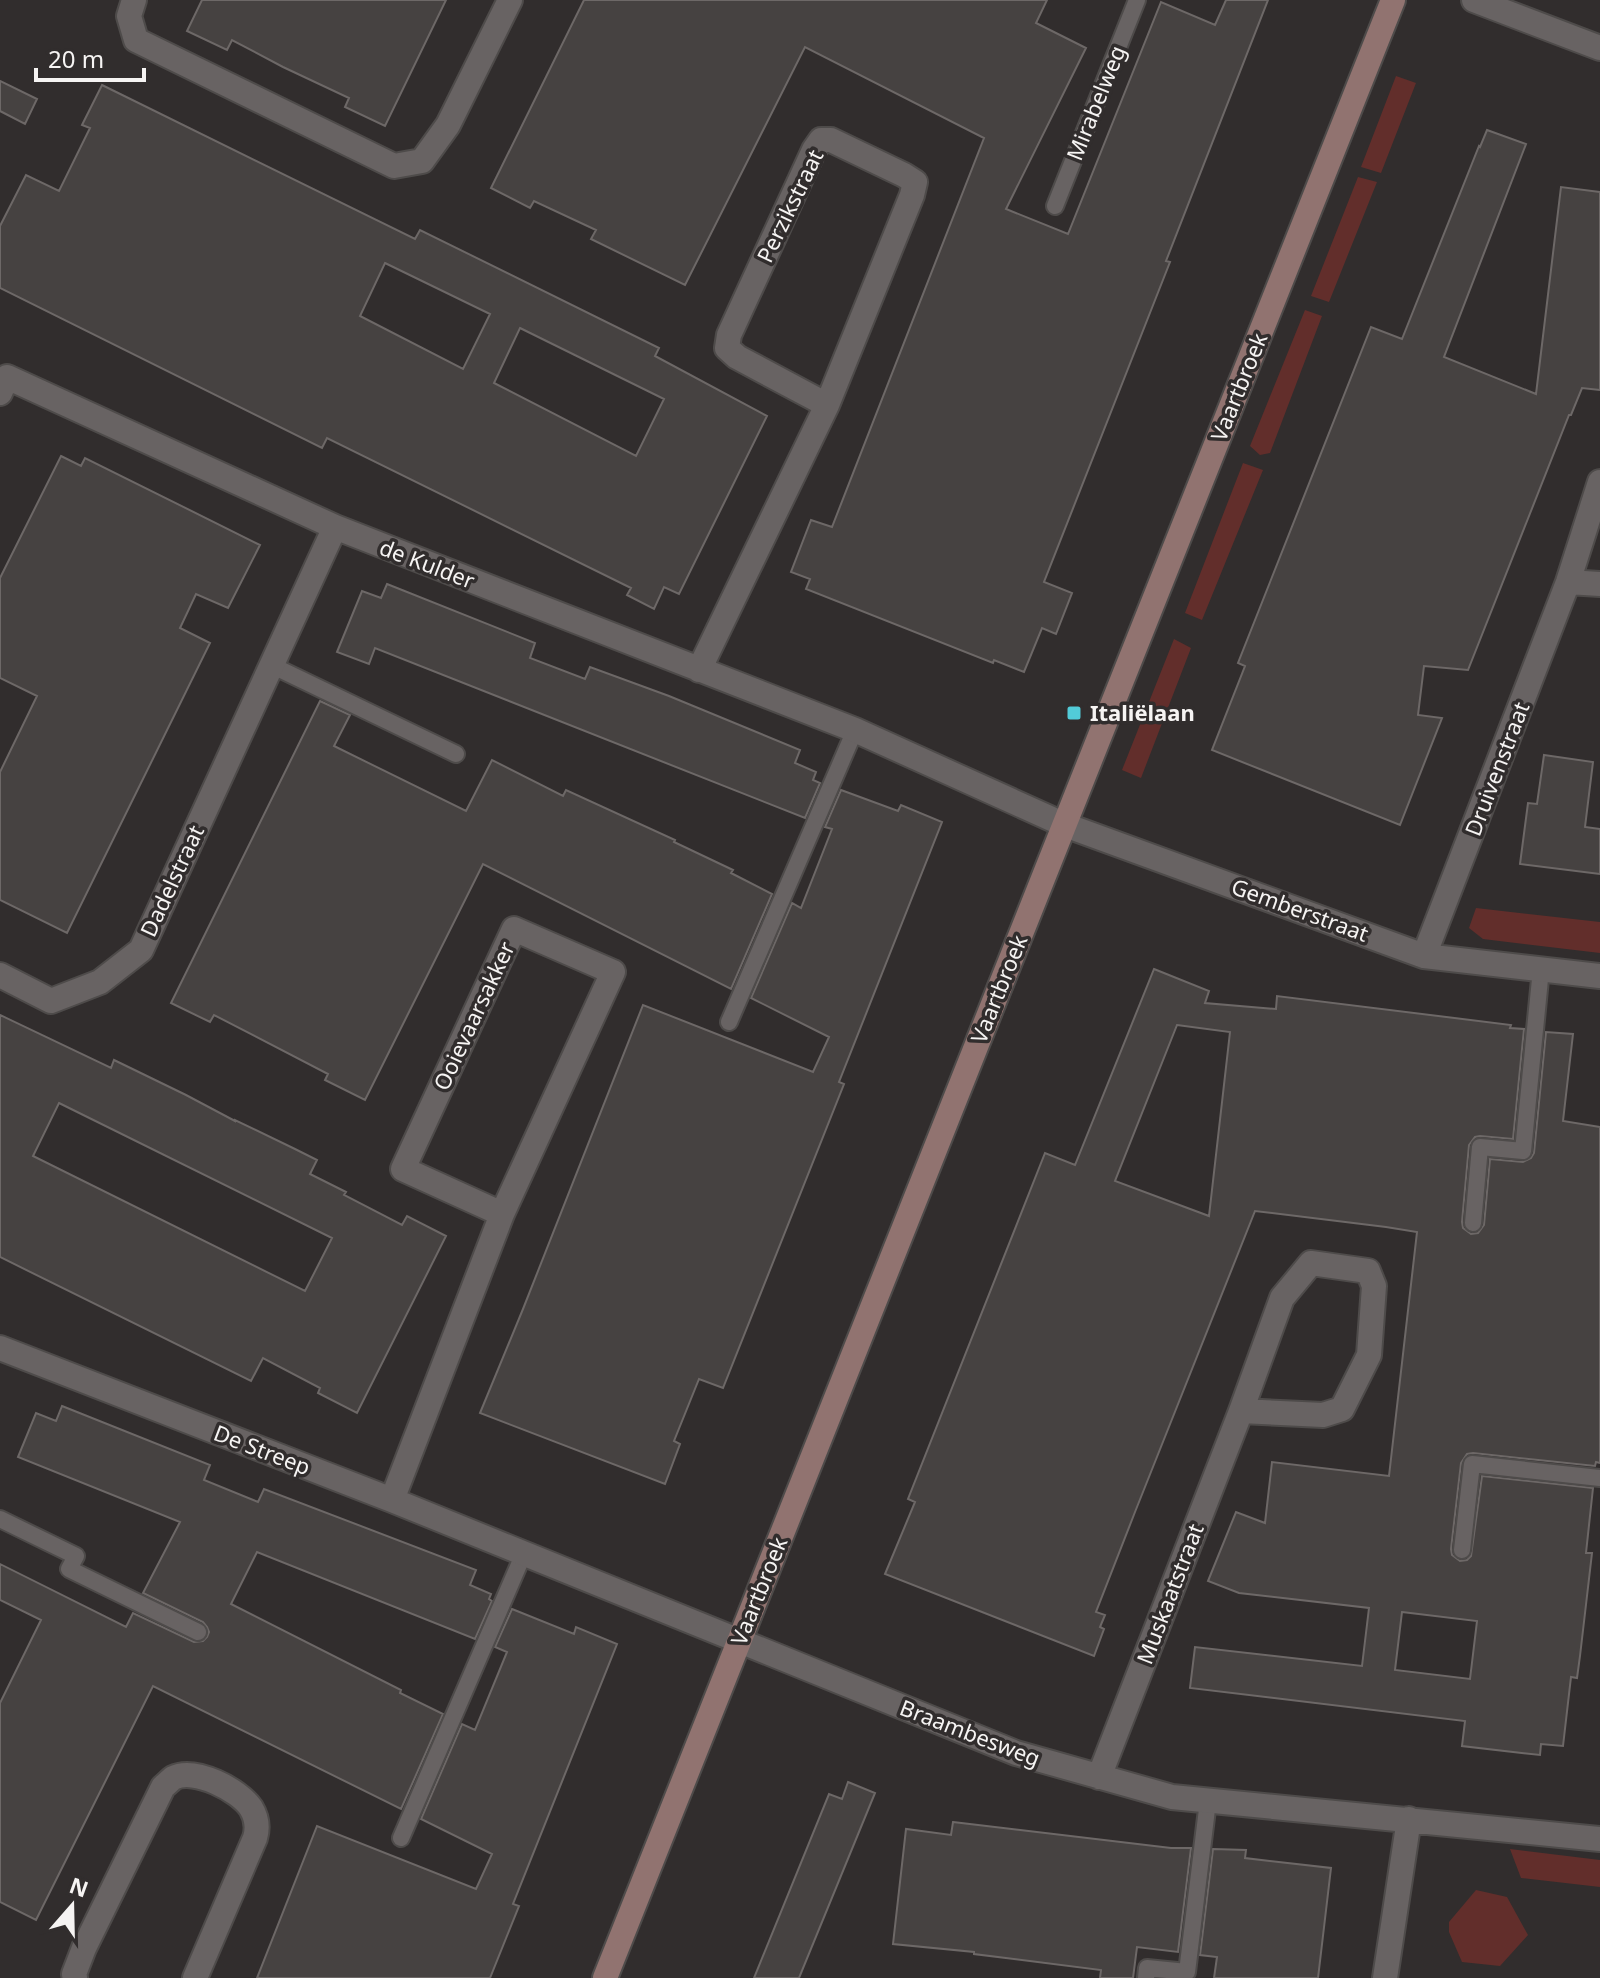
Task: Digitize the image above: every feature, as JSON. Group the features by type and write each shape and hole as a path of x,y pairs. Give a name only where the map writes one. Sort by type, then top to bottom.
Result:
{"street":[{"path":"134,0 129,16 136,40 394,166 422,161 448,125 510,0"},
{"name":"Vaartbroek","path":"605,1978 1393,0"},
{"path":"1474,0 1600,48"},
{"name":"Perzikstraat","path":"699,670 827,405 915,182 831,140 821,140 729,335 727,348 737,357 827,405"},
{"name":"de Kulder","path":"4,385 335,527 855,730 1065,825"},
{"name":"Druivenstraat","path":"1424,956 1568,582 1600,482"},
{"name":"Dadelstraat","path":"0,975 51,1001 100,982 141,950 335,527"},
{"path":"1568,582 1600,584"},
{"name":"Gemberstraat","path":"1065,825 1424,956 1600,976"},
{"name":"Ooievaarsakker","path":"392,1500 502,1214 613,972 514,929 403,1169 502,1214"},
{"name":"Muskaatstraat","path":"1099,1777 1282,1298 1311,1263 1368,1271 1374,1286 1369,1355 1342,1409 1323,1415 1241,1411"},
{"name":"De Streep","path":"3,1356 392,1500 740,1640"},
{"name":"Braambesweg","path":"740,1640 1016,1753 1172,1797 1600,1839"},
{"path":"75,1978 84,1948 163,1787 173,1779 191,1775 206,1779 242,1798 252,1810 258,1827 195,1978"},
{"path":"1385,1978 1409,1819"}],"lane":[{"name":"Mirabelweg","path":"1055,206 1137,0"},
{"path":"271,665 456,754"},
{"path":"729,1022 855,730"},
{"path":"1473,1223 1480,1147 1523,1151 1541,969"},
{"path":"1462,1550 1472,1464 1600,1478"},
{"path":"0,1519 76,1556 69,1569 198,1632"},
{"path":"401,1838 524,1553"},
{"path":"1146,1978 1147,1968 1187,1972 1208,1801"}],"shaded area":[{"path":"1396,76 1416,83 1381,173 1361,167"},
{"path":"1358,177 1377,182 1329,302 1311,296"},
{"path":"1305,310 1322,316 1270,453 1260,455 1250,446"},
{"path":"1243,463 1263,470 1202,620 1185,613"},
{"path":"1174,639 1191,648 1141,778 1122,770"},
{"path":"1476,908 1600,922 1600,953 1483,939 1469,928"},
{"path":"1510,1849 1600,1860 1600,1887 1521,1878"},
{"path":"1476,1890 1507,1897 1528,1935 1500,1966 1462,1962 1449,1932 1449,1922"}],"building":[{"path":"202,0 446,0 385,126 345,107 349,98 232,40 227,50 187,31"},
{"path":"584,0 1047,0 1036,23 1086,48 1006,209 1068,234 1161,2 1215,25 1226,0 1268,0 1166,261 1170,262 1044,582 1072,593 1056,634 1042,628 1024,672 994,660 993,663 806,589 810,579 791,572 811,520 832,527 984,138 805,47 685,285 591,239 596,230 534,201 530,208 491,188"},
{"path":"0,81 37,99 25,124 0,111"},
{"path":"102,85 415,239 420,230 659,348 655,356 767,416 679,594 664,587 654,609 627,595 631,588 327,438 322,448 0,288 0,226 26,175 59,191 90,128 82,125","holes":["385,263 490,314 463,369 360,316","520,328 664,399 636,456 494,383"]},
{"path":"1487,130 1526,144 1444,357 1536,394 1561,187 1600,192 1600,390 1582,388 1569,415 1468,670 1424,666 1418,715 1442,718 1400,825 1212,750 1245,666 1238,663 1371,327 1402,339"},
{"path":"61,456 81,466 85,458 260,545 228,608 196,594 180,628 210,643 67,933 0,900 0,772 37,696 0,678 0,578"},
{"path":"387,584 535,643 530,658 585,679 590,667 800,750 795,763 816,772 813,780 820,783 805,818 375,648 369,664 337,652 362,591 381,598"},
{"path":"320,701 350,715 334,746 466,811 492,760 563,796 566,790 675,840 772,894 731,989 483,864 365,1100 325,1080 328,1074 214,1015 210,1022 171,1003"},
{"path":"1544,755 1593,762 1585,827 1600,829 1600,874 1520,864 1528,803 1537,804"},
{"path":"841,790 898,811 901,805 942,822 839,1082 844,1084 723,1388 699,1379 674,1441 680,1444 665,1484 480,1413 643,1005 813,1072 829,1037 751,998 792,903 801,908 832,829 825,827"},
{"path":"1154,969 1209,991 1205,1003 1276,1009 1277,996 1524,1029 1513,1139 1480,1136 1469,1145 1462,1222 1463,1228 1471,1234 1478,1233 1484,1225 1490,1159 1523,1162 1534,1153 1546,1032 1573,1034 1563,1121 1600,1127 1600,1463 1596,1462 1595,1466 1467,1454 1461,1463 1451,1549 1452,1555 1460,1561 1471,1556 1482,1476 1593,1488 1586,1553 1592,1553 1577,1678 1571,1677 1563,1746 1541,1744 1540,1755 1462,1746 1465,1721 1190,1688 1195,1647 1362,1666 1369,1608 1239,1593 1208,1581 1236,1512 1265,1523 1272,1462 1389,1476 1417,1232 1255,1211 1096,1612 1105,1615 1100,1627 1104,1629 1094,1656 885,1574 915,1502 908,1499 1045,1153 1075,1165","holes":["1177,1025 1230,1032 1209,1216 1115,1181","1402,1612 1477,1621 1470,1679 1395,1670"]},
{"path":"0,1015 111,1068 114,1060 295,1149 317,1160 310,1174 346,1192 344,1195 402,1225 407,1216 446,1236 357,1413 318,1393 320,1388 263,1358 251,1381 0,1257","holes":["59,1103 332,1238 305,1291 33,1156"]},
{"path":"62,1406 210,1465 204,1480 258,1502 264,1489 476,1570 470,1585 491,1594 489,1599 492,1601 475,1639 257,1552 231,1604 443,1714 401,1809 153,1686 36,1920 0,1902 0,1703 41,1620 0,1600 0,1564 126,1627 133,1613 194,1642 203,1641 209,1632 203,1622 143,1593 180,1522 18,1457 36,1413 56,1421"},
{"path":"512,1609 574,1634 576,1627 617,1644 513,1904 519,1906 490,1978 257,1978 317,1826 476,1889 492,1854 421,1819 462,1724 475,1730 507,1652 495,1647"},
{"path":"848,1782 875,1793 799,1978 754,1978 829,1794 842,1799"},
{"path":"953,1822 1191,1848 1178,1952 1137,1947 1133,1978 1100,1978 1101,1970 893,1944 906,1829 951,1835"},
{"path":"1213,1849 1246,1850 1245,1858 1331,1868 1318,1978 1214,1978 1217,1957 1200,1955"}],"place":[{"name":"Italiëlaan","path":"1074,713"}]}
